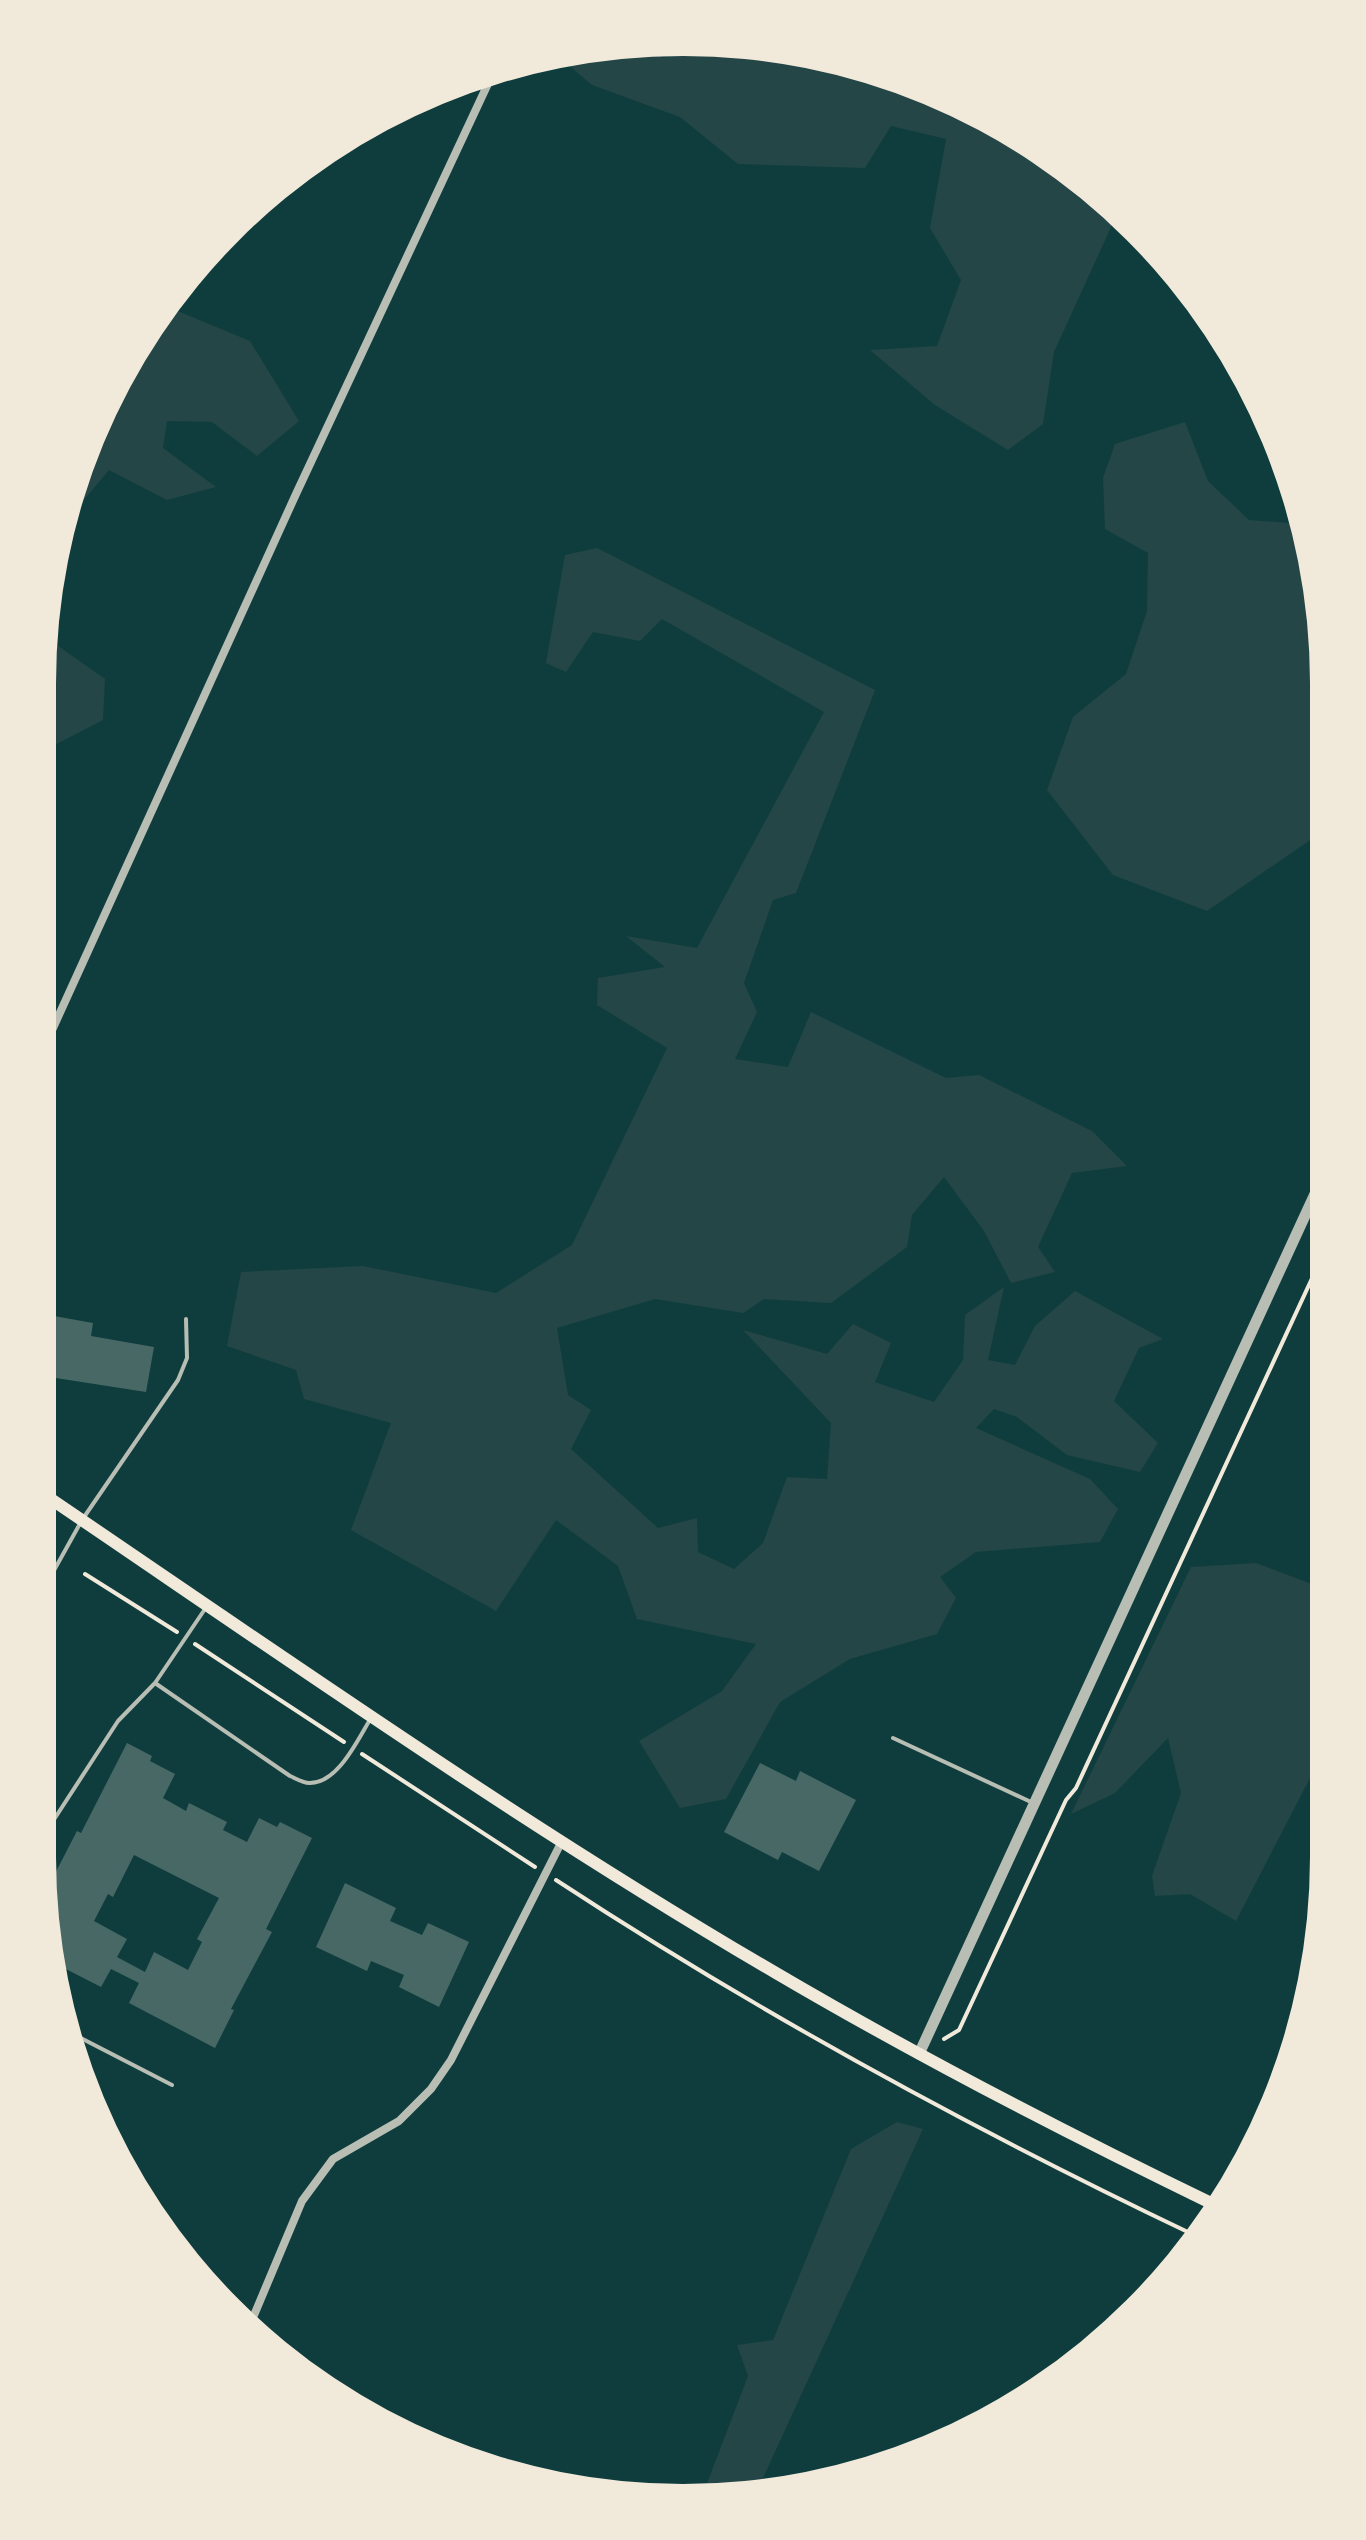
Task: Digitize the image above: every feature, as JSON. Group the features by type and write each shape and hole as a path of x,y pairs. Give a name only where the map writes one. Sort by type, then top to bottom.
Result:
{"main road":[{"path":"56,1502 372,1717 562,1841 774,1972 919,2054 1207,2201"}],"street":[{"path":"56,1021 296,494 486,87"},
{"path":"919,2054 1310,1205"},
{"path":"255,2314 302,2201 333,2159 399,2121 431,2089 451,2060 562,1841"}],"lane":[{"path":"56,1567 82,1520 178,1380 187,1358 186,1319"},
{"path":"56,1816 118,1721 155,1683 208,1605"},
{"path":"155,1683 290,1776 309,1783 327,1778 372,1717"},
{"path":"893,1738 1033,1803"},
{"path":"83,2039 172,2085"}],"path":[{"path":"919,2054 959,2030 1066,1800 1076,1788 1310,1283"},
{"path":"85,1574 651,1943 671,1950 705,1976 835,2052 863,2063 923,2100 1186,2231"}],"shaded area":[{"path":"683,56 765,61 805,68 885,89 923,104 996,140 1065,186 1111,226 1054,352 1043,424 1008,450 935,405 870,350 937,346 961,280 930,228 946,139 891,126 865,168 738,164 680,117 592,85 570,66 642,57"},
{"path":"179,311 250,341 299,421 257,456 212,422 167,421 163,448 216,487 167,500 109,470 83,501 121,406 140,369"},
{"path":"1185,422 1208,481 1249,520 1289,523 1298,561 1309,642 1310,840 1207,911 1113,875 1047,790 1073,717 1126,674 1147,611 1148,553 1105,529 1103,478 1115,444"},
{"path":"597,548 875,690 796,893 773,900 744,983 757,1012 735,1059 788,1067 811,1012 946,1078 979,1075 1092,1131 1127,1166 1072,1173 1038,1247 1055,1272 1011,1283 984,1231 944,1177 912,1215 907,1247 831,1303 764,1299 743,1313 655,1299 557,1328 568,1395 591,1410 571,1449 658,1528 697,1518 698,1552 734,1569 763,1543 787,1477 827,1479 831,1423 743,1330 827,1354 853,1324 891,1343 875,1382 934,1402 963,1360 965,1315 1004,1287 988,1360 1015,1365 1035,1326 1075,1291 1163,1339 1139,1348 1114,1401 1158,1443 1140,1472 1067,1455 1017,1417 994,1409 976,1428 1090,1479 1118,1509 1100,1542 976,1552 940,1577 956,1598 937,1634 850,1659 780,1702 726,1799 680,1808 639,1741 722,1691 756,1644 637,1619 618,1566 556,1520 496,1611 351,1530 391,1423 304,1399 296,1370 227,1346 241,1272 363,1266 496,1293 572,1245 667,1048 597,1005 598,978 665,967 626,936 697,948 824,712 662,619 640,641 593,632 566,672 546,663 565,555"},
{"path":"57,645 105,679 103,720 56,744"},
{"path":"1256,1563 1310,1583 1310,1778 1236,1921 1190,1894 1155,1896 1152,1876 1181,1793 1168,1738 1115,1793 1071,1814 1191,1567"},
{"path":"897,2122 923,2129 762,2479 707,2483 748,2376 737,2345 773,2340 851,2149"}],"building":[{"path":"56,1316 93,1323 91,1336 154,1347 146,1392 56,1378"},
{"path":"127,1743 152,1756 150,1761 175,1774 163,1798 186,1811 189,1803 227,1822 223,1830 247,1842 259,1818 277,1827 280,1822 312,1838 266,1929 272,1932 231,2009 234,2010 215,2048 129,2003 139,1983 111,1969 101,1987 66,1969 56,1871 77,1831 81,1833","holes":["134,1855 219,1898 197,1939 202,1942 188,1970 154,1952 145,1972 117,1957 127,1939 94,1921 108,1894 113,1897"]},
{"path":"760,1763 796,1781 800,1771 856,1800 819,1871 782,1852 778,1860 724,1832"},
{"path":"345,1883 396,1908 390,1921 422,1935 428,1923 469,1942 439,2007 399,1987 404,1975 371,1961 367,1971 316,1947"}]}
